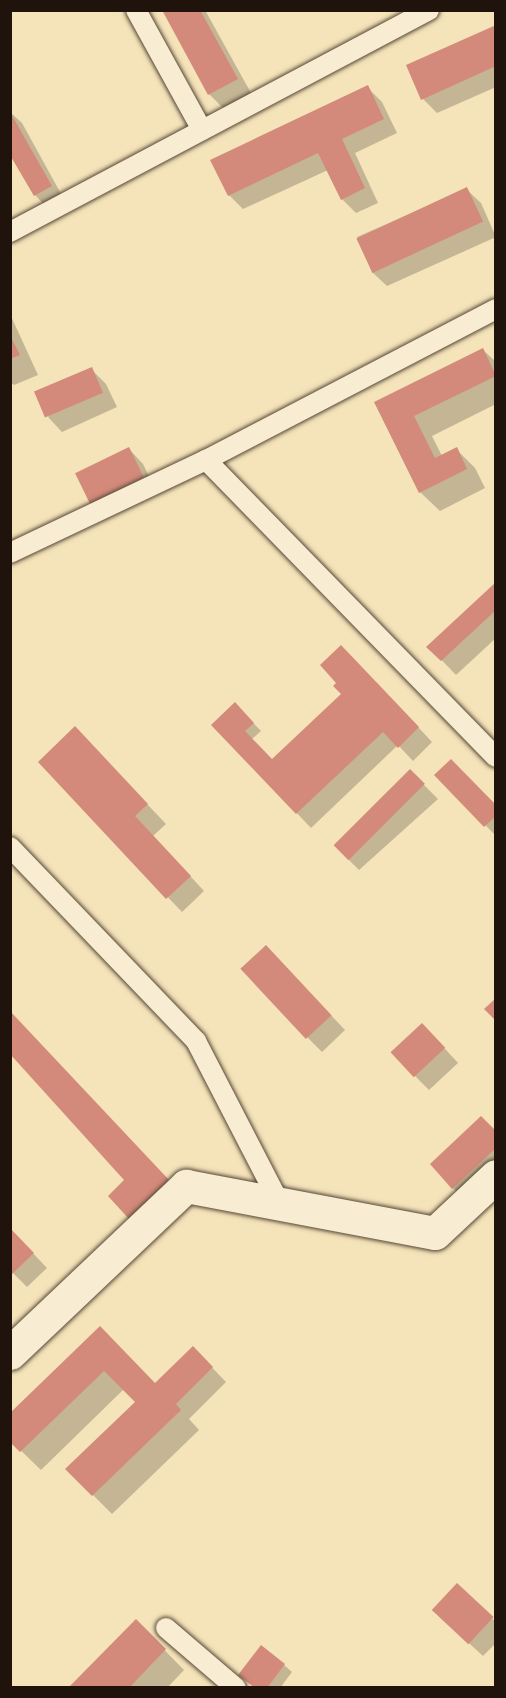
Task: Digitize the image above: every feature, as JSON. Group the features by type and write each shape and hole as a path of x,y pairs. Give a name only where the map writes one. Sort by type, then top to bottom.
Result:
{"street":[{"path":"10,1353 186,1186 435,1233 495,1176"}],"lane":[{"path":"136,10 202,130"},
{"path":"10,231 429,10"},
{"path":"10,553 206,460 495,309"},
{"path":"206,460 495,757"},
{"path":"10,846 196,1041 280,1204"},
{"path":"166,1628 236,1688"}],"building":[{"path":"162,10 200,10 238,79 208,95"},
{"path":"496,25 496,66 421,100 406,65"},
{"path":"368,85 384,119 342,139 365,188 341,200 318,153 228,196 210,160"},
{"path":"10,112 52,186 34,196 10,155"},
{"path":"467,187 483,221 372,273 356,239"},
{"path":"10,335 20,355 10,359"},
{"path":"483,348 496,376 414,416 435,458 457,447 467,469 419,493 374,402"},
{"path":"92,367 103,393 45,417 34,392"},
{"path":"129,447 144,478 90,504 75,473"},
{"path":"496,582 496,610 441,661 426,647"},
{"path":"341,645 419,727 398,748 383,732 296,814 211,725 235,702 254,723 245,731 272,759 341,694 333,686 336,683 320,665"},
{"path":"75,726 148,804 135,816 191,876 166,899 38,762"},
{"path":"451,759 496,805 496,816 484,827 434,775"},
{"path":"410,769 425,784 348,860 334,845"},
{"path":"266,945 331,1015 306,1039 240,969"},
{"path":"496,998 496,1021 484,1009"},
{"path":"10,1011 170,1181 129,1219 108,1196 124,1180 10,1054"},
{"path":"422,1023 445,1048 414,1077 391,1052"},
{"path":"481,1116 496,1131 496,1148 452,1189 430,1164"},
{"path":"10,1228 34,1253 12,1274 10,1272"},
{"path":"100,1326 155,1383 193,1346 213,1367 176,1404 181,1410 92,1496 65,1469 135,1402 104,1371 20,1452 10,1442 10,1413"},
{"path":"457,1583 494,1617 468,1644 432,1610"},
{"path":"136,1619 166,1649 129,1688 68,1688"},
{"path":"261,1645 285,1664 267,1688 255,1688 238,1675"}]}
